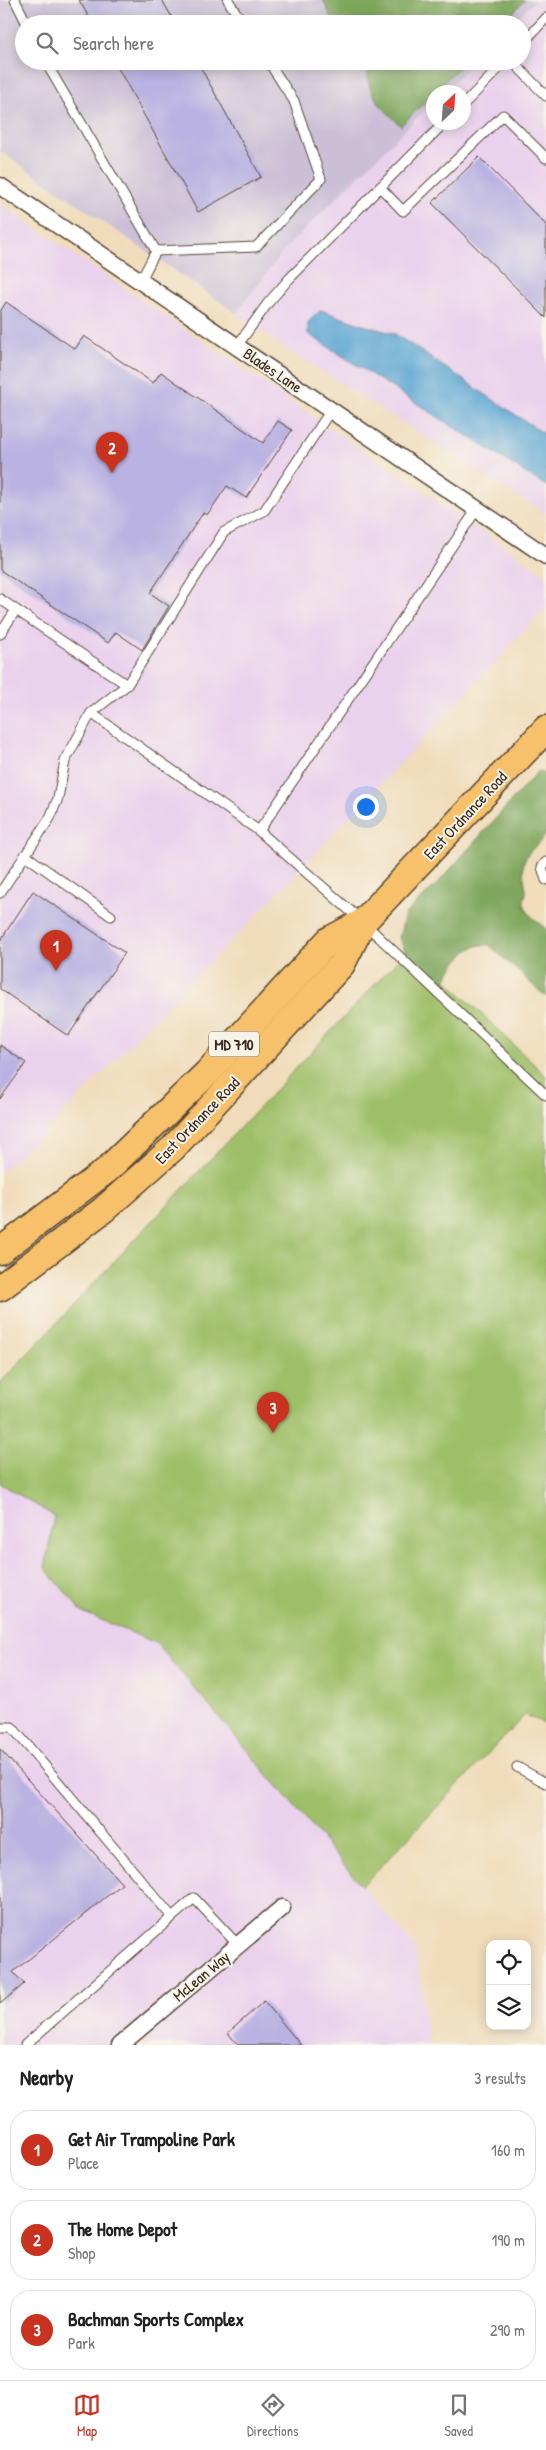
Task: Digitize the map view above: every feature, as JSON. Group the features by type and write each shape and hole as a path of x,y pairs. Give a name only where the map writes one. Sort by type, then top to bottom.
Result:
{"main road":[{"name":"East Ordnance Road","path":"0,1288 104,1210 173,1148 342,964 363,922 546,729"},
{"name":"East Ordnance Road","path":"0,1251 107,1170 207,1073 329,940 363,922"}],"street":[{"name":"Blades Lane","path":"0,186 546,556"},
{"name":"McLean Way","path":"120,2045 282,1908"}],"lane":[{"path":"16,0 23,15"},
{"path":"228,0 237,15"},
{"path":"531,34 546,18"},
{"path":"50,70 156,251"},
{"path":"156,251 256,247 321,179 294,101 274,70"},
{"path":"471,97 497,70"},
{"path":"521,70 546,96"},
{"path":"380,187 403,211 503,115 546,158"},
{"path":"238,346 268,302 289,279 437,130"},
{"path":"141,280 156,251"},
{"path":"0,892 50,818 58,798 65,761 91,713 128,685 224,532 264,511 331,410"},
{"path":"259,831 477,509"},
{"path":"0,599 128,685"},
{"path":"0,634 16,610"},
{"path":"91,713 259,831 363,922 546,1095"},
{"path":"25,855 111,916"},
{"path":"546,862 542,867 546,880"},
{"path":"0,1727 12,1727 172,1917"},
{"path":"517,1767 546,1783"},
{"path":"25,2045 194,1898 238,1945"}],"shaded area":[{"path":"0,0 535,0 520,15 15,15 15,70 465,70 450,85 426,85 426,109 285,249 236,313 0,151"},
{"path":"535,0 546,0 546,514 281,346 236,313 285,249 426,109 426,130 471,130 471,85 450,85 465,70 531,70 531,15 520,15"},
{"path":"0,204 546,575 546,608 292,878 39,1138 0,1172"},
{"path":"0,1483 54,1516 45,1568 82,1612 156,1643 415,1948 429,2045 0,2045"}],"green space":[{"path":"323,0 525,0 511,15 330,15"},
{"path":"367,70 456,70 441,85 426,85 426,101 401,126 378,102 368,80"},
{"path":"538,771 546,774 546,835 525,859 523,871 526,891 524,902 529,914 546,929 546,997 489,945 481,945 467,951 456,963 443,983 405,951 399,938 405,914 437,884"},
{"path":"411,946 546,1076 546,1724 525,1715 362,1886 156,1643 82,1612 45,1568 54,1516 0,1483 0,1383"}],"water":[{"path":"321,310 395,334 546,435 546,486 308,334 308,322"}],"building":[{"path":"79,0 162,0 171,15 88,15"},
{"path":"119,70 202,70 261,177 198,212"},
{"path":"479,157 546,225 546,318 432,203"},
{"path":"6,302 75,349 84,336 153,383 161,372 263,443 278,421 292,430 246,498 227,486 207,515 203,513 150,593 169,606 142,650 116,632 108,643 0,570 0,312"},
{"path":"33,891 125,953 68,1036 0,989 0,941"},
{"path":"0,1045 26,1063 0,1099"},
{"path":"0,1749 122,1884 13,1972 24,1984 0,2004"},
{"path":"264,2001 301,2045 238,2045 228,2033"}],"place":[{"name":"The Home Depot","path":"112,473"},
{"name":"Get Air Trampoline Park","path":"56,971"},
{"name":"Bachman Sports Complex","path":"273,1433"}]}
